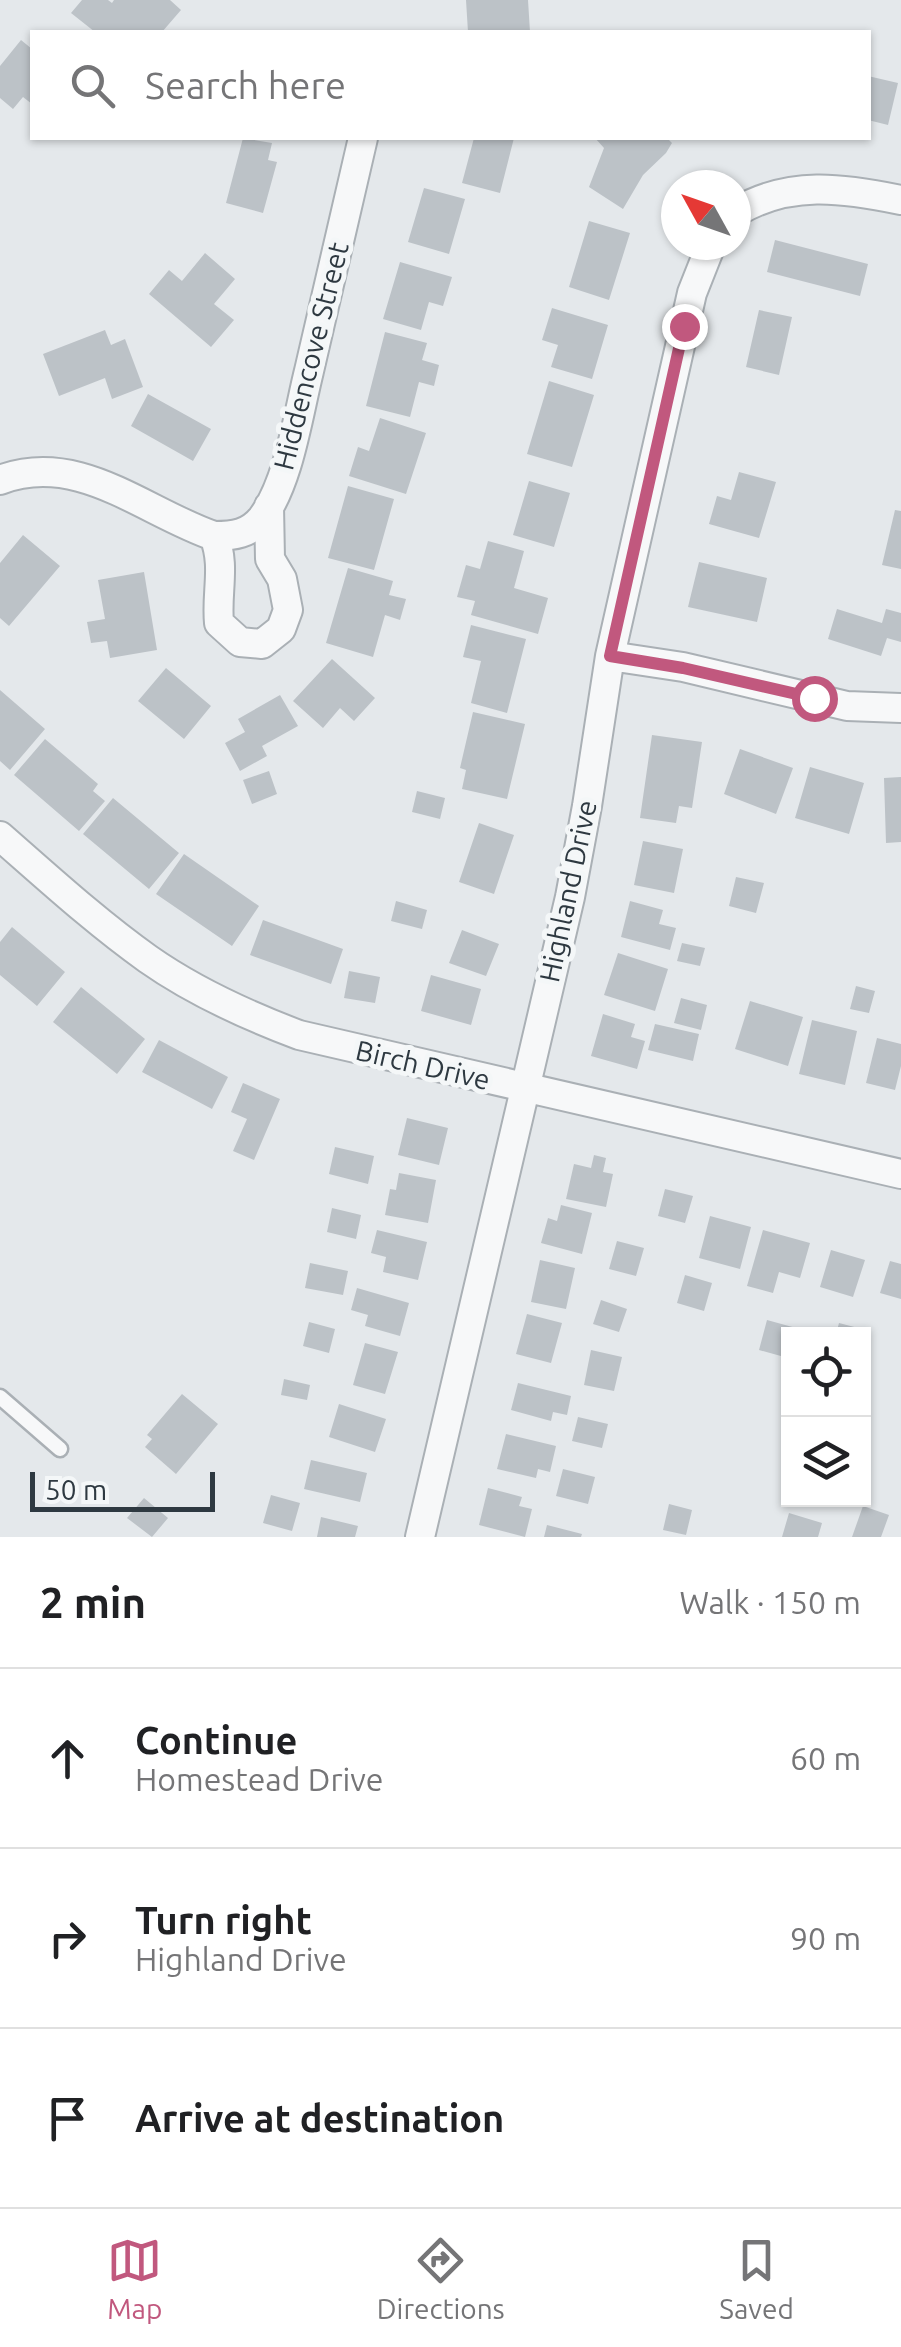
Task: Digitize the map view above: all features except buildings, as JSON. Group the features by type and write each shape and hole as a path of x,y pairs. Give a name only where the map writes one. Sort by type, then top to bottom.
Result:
{"street":[{"name":"Hiddencove Street","path":"214,536 248,531 269,506 294,432 364,140"},
{"path":"751,204 771,194 806,188 901,200"},
{"name":"Highland Drive","path":"420,1537 570,898 610,656 692,293 705,260"},
{"path":"0,480 36,471 74,474 214,536 221,555 219,623 240,642 262,644 282,628 288,610 282,578 270,558 269,506"},
{"path":"610,656 683,668 846,706 901,708"},
{"name":"Birch Drive","path":"0,836 148,959 247,1016 317,1040 901,1174"}],"lane":[{"path":"0,1398 60,1449"}],"route":[{"path":"684,326 610,656 814,698"}]}
